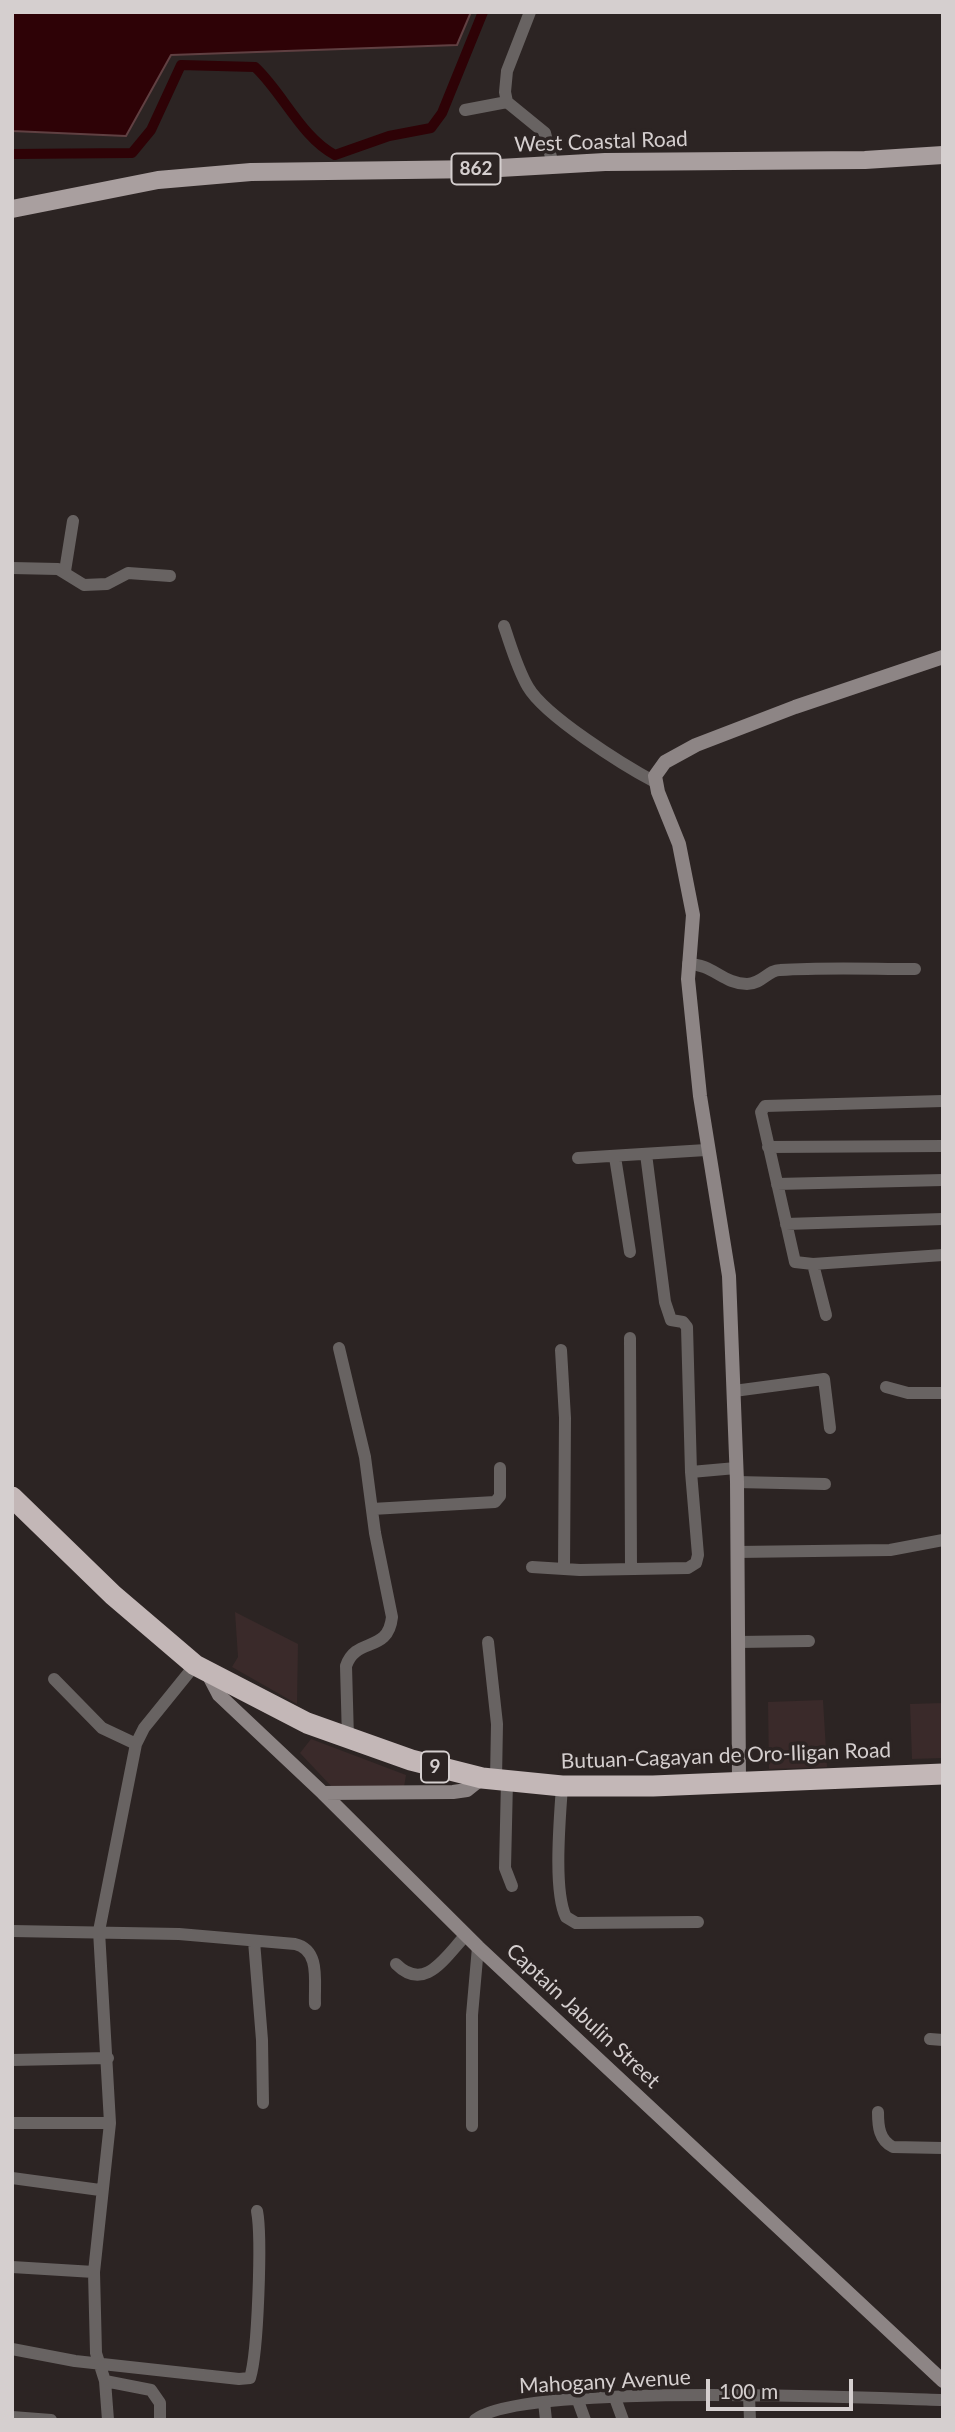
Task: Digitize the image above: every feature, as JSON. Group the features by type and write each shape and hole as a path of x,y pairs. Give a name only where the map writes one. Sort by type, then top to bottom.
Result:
{"highway":[{"name":"Butuan-Cagayan de Oro-Iligan Road","path":"12,1497 113,1595 201,1668 290,1715 348,1739 411,1760 495,1780 562,1787 943,1774"}],"main road":[{"name":"West Coastal Road","path":"12,209 86,192 202,175 864,160 943,155"}],"street":[{"path":"530,12 505,79 507,102 545,133 553,165"},
{"path":"465,110 507,102"},
{"path":"65,571 73,521"},
{"path":"12,568 65,571 74,581 84,585 107,584 128,573 170,576"},
{"path":"504,625 522,677 539,700 606,753 655,782 679,844 693,915 694,933 688,964 706,1150 729,1276 736,1475 739,1782"},
{"path":"655,782 665,762 696,745 796,707 943,657"},
{"path":"688,964 706,966 724,978 748,984 758,982 780,970 915,969"},
{"path":"943,1101 765,1106 761,1112 795,1262 813,1264 943,1255"},
{"path":"768,1147 943,1146"},
{"path":"578,1158 706,1150"},
{"path":"532,1567 688,1568 696,1563 698,1555 691,1472 687,1327 682,1322 671,1320 665,1302 646,1154"},
{"path":"615,1157 630,1252"},
{"path":"776,1184 943,1180"},
{"path":"786,1224 943,1219"},
{"path":"813,1264 826,1315"},
{"path":"630,1338 631,1569"},
{"path":"339,1348 365,1458 392,1617 391,1629 381,1641 364,1647 349,1657 346,1666 348,1739"},
{"path":"561,1350 565,1418 564,1569"},
{"path":"734,1391 824,1380 830,1427"},
{"path":"886,1387 908,1393 943,1393"},
{"path":"372,1509 495,1502 500,1496 500,1468"},
{"path":"691,1472 825,1484"},
{"path":"737,1552 890,1550 943,1540"},
{"path":"738,1642 809,1641"},
{"path":"488,1642 497,1724 495,1780 505,1868 512,1886"},
{"path":"108,2420 105,2381 98,2362 94,2272 100,2190 110,2123 99,1931 136,1744 144,1728 201,1668"},
{"name":"Captain Jabulin Street","path":"201,1668 219,1695 324,1793 478,1947 943,2381"},
{"path":"54,1679 102,1728 136,1744"},
{"path":"324,1793 453,1792 495,1780"},
{"path":"562,1787 559,1828 561,1894 566,1917 576,1923 698,1922"},
{"path":"12,1931 99,1931 295,1944 310,1951 315,2004"},
{"path":"396,1964 407,1974 421,1976 435,1968 466,1935"},
{"path":"254,1941 264,2103"},
{"path":"472,2126 472,2015 478,1947"},
{"path":"12,2060 108,2058"},
{"path":"878,2112 878,2128 886,2144 893,2147 943,2148"},
{"path":"12,2123 110,2123"},
{"path":"12,2178 100,2190"},
{"path":"12,2349 44,2353 65,2360 250,2378 258,2289 260,2231 257,2211"},
{"path":"12,2267 94,2272"},
{"path":"105,2381 151,2390 160,2403 160,2420"},
{"path":"749,2396 750,2420"},
{"name":"Mahogany Avenue","path":"478,2417 512,2405 577,2398 749,2396 943,2400"},
{"path":"577,2398 585,2420"},
{"path":"615,2398 623,2420"},
{"path":"544,2402 546,2420"},
{"path":"512,2405 514,2420"},
{"path":"13,2418 51,2420"}],"shaded area":[{"path":"12,12 471,12 457,45 171,55 126,136 12,131"},
{"path":"235,1612 298,1644 297,1704 232,1667 238,1657"},
{"path":"823,1700 827,1767 769,1769 768,1702"},
{"path":"943,1703 943,1758 912,1759 910,1704"},
{"path":"311,1739 406,1775 404,1787 332,1787 300,1753"}],"waterway":[{"path":"12,154 132,153 151,130 181,65 255,67 302,126 335,155 389,136 431,128 442,113 483,12"}]}
